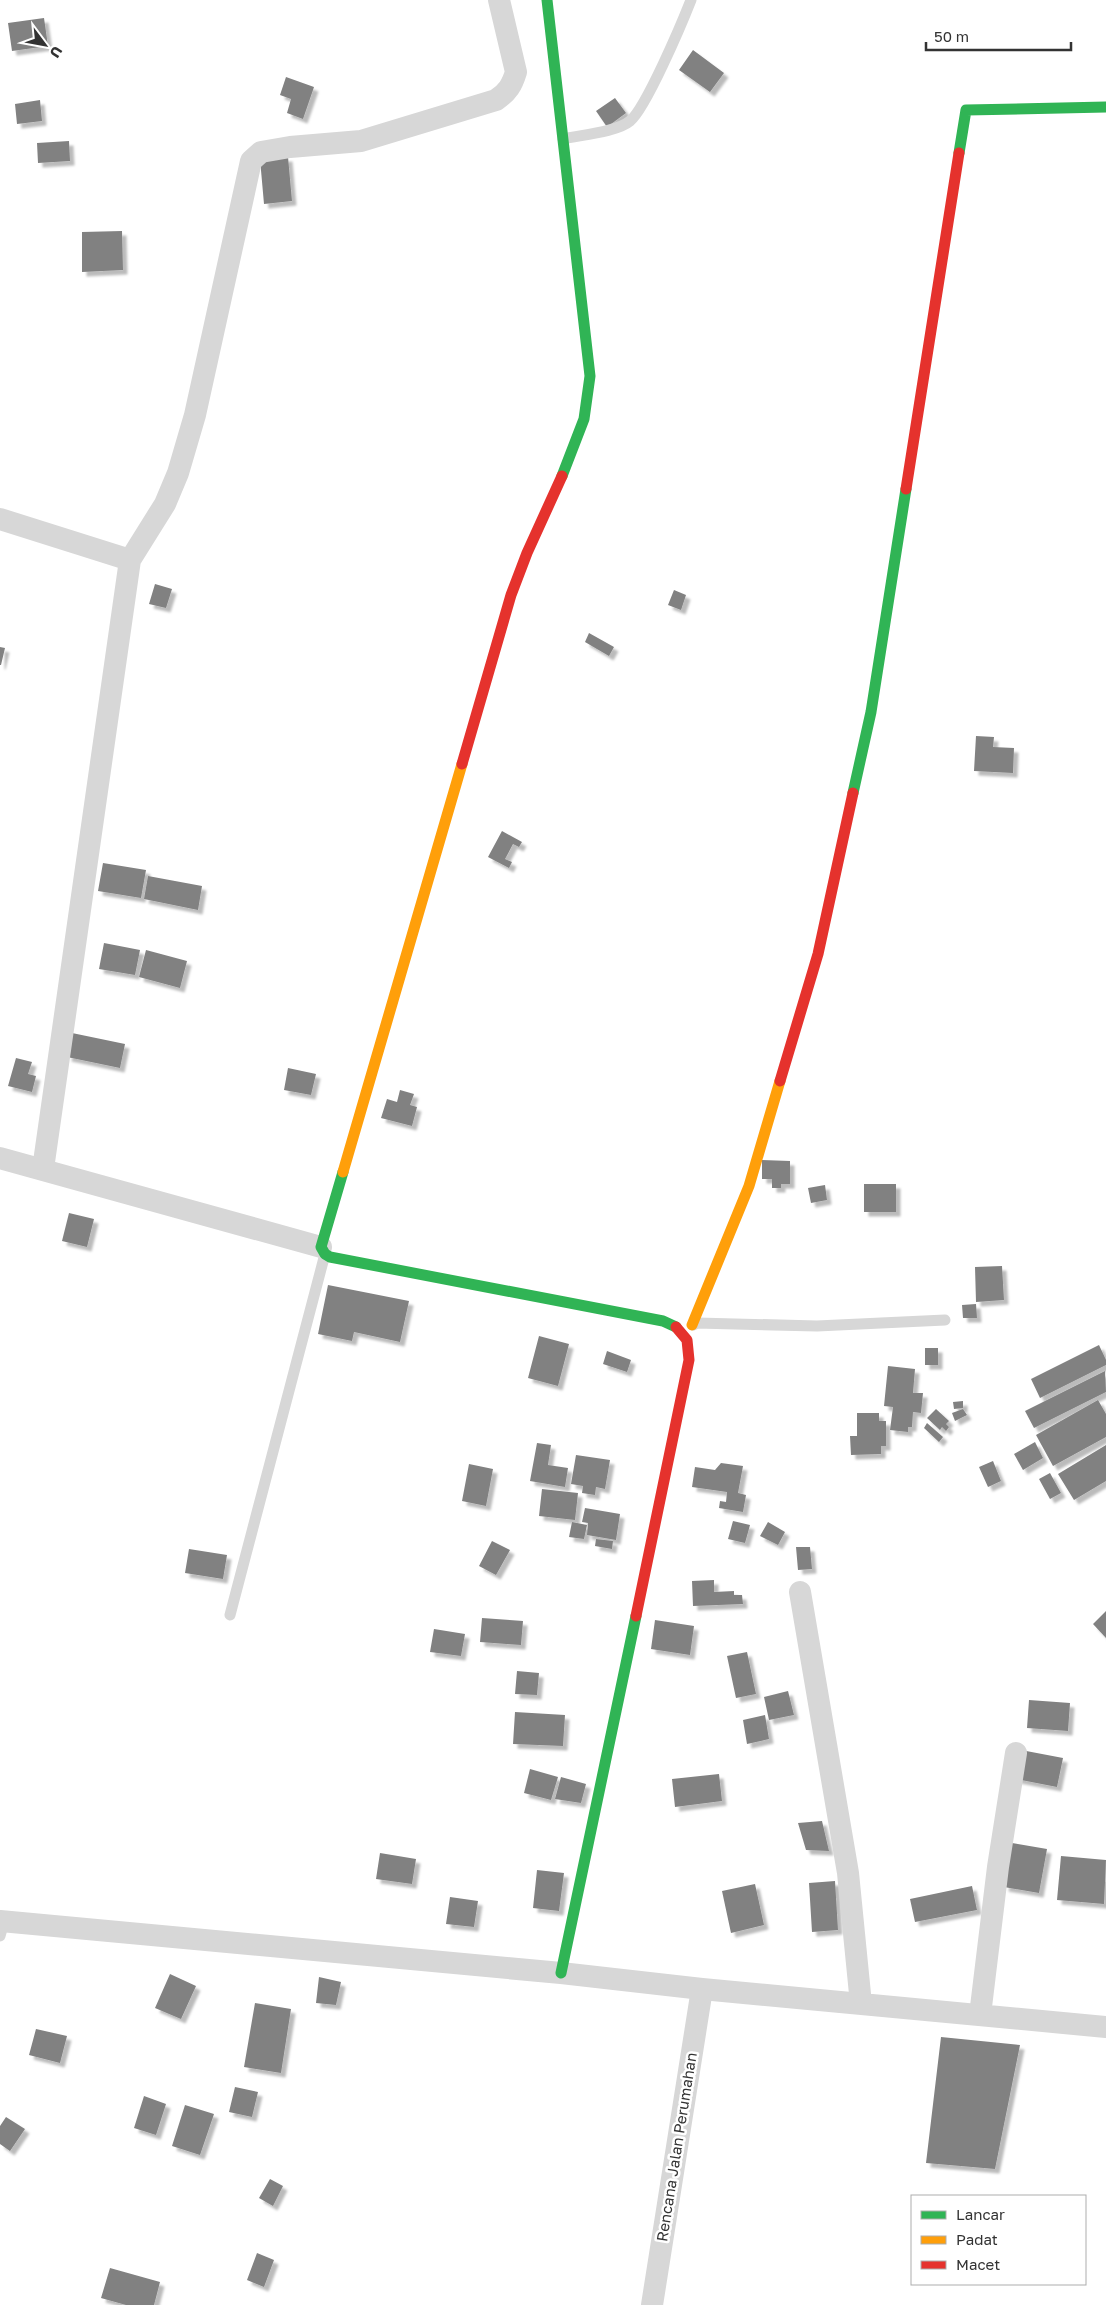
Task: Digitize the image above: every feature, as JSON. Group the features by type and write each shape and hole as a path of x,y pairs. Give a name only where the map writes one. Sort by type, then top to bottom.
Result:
{"street":[{"path":"43,1169 130,560 165,504 178,473 195,415 251,161 260,152 290,147 361,142 496,100 506,93 513,84 516,72 499,0"},
{"path":"323,1251 511,595 523,562 576,444 588,410 590,376 547,0"},
{"path":"561,1973 689,1360 688,1329 749,1186 818,954 871,712 966,110 1106,107"},
{"path":"0,519 130,560"},
{"path":"0,1158 323,1251 336,1258 663,1321 688,1329"},
{"path":"800,1592 848,1872 861,2004"},
{"path":"980,2015 998,1867 1016,1753"},
{"path":"1,1926 561,1973 702,1989 1106,2027"},
{"name":"Rencana Jalan Perumahan","path":"652,2305 702,1989"}],"lane":[{"path":"563,139 620,126 630,121 645,100 690,0"},
{"path":"230,1615 323,1251"},
{"path":"688,1329 696,1323 818,1326 945,1320"}],"building":[{"path":"44,18 48,46 12,51 8,23"},
{"path":"693,50 724,73 710,92 679,70"},
{"path":"286,77 314,87 303,119 287,113 291,99 280,95"},
{"path":"615,98 626,113 607,127 596,111"},
{"path":"40,100 42,121 17,124 15,104"},
{"path":"69,141 70,161 38,163 37,143"},
{"path":"288,157 292,201 264,204 260,159"},
{"path":"122,231 123,270 82,272 82,232"},
{"path":"155,584 172,589 166,608 149,604"},
{"path":"674,590 686,595 681,610 668,605"},
{"path":"589,633 614,647 609,656 585,642"},
{"path":"0,647 5,648 1,665 0,665"},
{"path":"976,736 994,737 993,747 1014,748 1013,773 974,771"},
{"path":"502,831 522,842 519,847 513,844 505,859 512,862 509,868 488,857"},
{"path":"103,863 146,870 141,898 98,891"},
{"path":"148,876 202,886 198,910 144,899"},
{"path":"104,943 140,950 135,975 99,969"},
{"path":"146,950 187,961 180,988 139,977"},
{"path":"72,1033 125,1044 120,1068 67,1057"},
{"path":"16,1058 32,1062 28,1074 36,1076 32,1092 8,1086"},
{"path":"288,1068 316,1074 311,1095 284,1090"},
{"path":"400,1090 414,1094 410,1105 417,1107 412,1126 381,1118 387,1099 397,1102"},
{"path":"762,1160 790,1161 790,1184 781,1184 781,1188 772,1188 772,1179 762,1179"},
{"path":"864,1184 896,1184 896,1212 864,1212"},
{"path":"825,1185 827,1200 811,1203 808,1188"},
{"path":"69,1213 94,1219 87,1247 62,1241"},
{"path":"1002,1266 1004,1300 976,1302 975,1267"},
{"path":"328,1285 409,1301 400,1342 354,1332 352,1341 318,1334"},
{"path":"976,1304 977,1318 963,1318 962,1305"},
{"path":"539,1336 569,1344 558,1386 528,1378"},
{"path":"1099,1345 1106,1360 1106,1365 1040,1398 1031,1379"},
{"path":"925,1348 938,1348 938,1365 925,1365"},
{"path":"607,1351 631,1360 627,1372 603,1364"},
{"path":"888,1366 915,1369 913,1393 923,1393 921,1413 913,1412 912,1427 908,1427 908,1432 890,1430 893,1407 884,1406"},
{"path":"1105,1371 1106,1392 1034,1428 1025,1411"},
{"path":"1098,1400 1106,1414 1106,1437 1053,1466 1036,1435"},
{"path":"963,1401 963,1408 954,1409 953,1402"},
{"path":"936,1409 949,1421 946,1424 949,1427 946,1431 942,1427 940,1430 927,1418"},
{"path":"963,1409 967,1415 955,1421 952,1413"},
{"path":"857,1413 879,1413 879,1421 886,1421 886,1446 881,1446 881,1454 851,1455 850,1436 857,1436"},
{"path":"927,1423 943,1437 939,1442 924,1428"},
{"path":"1035,1442 1043,1458 1023,1470 1014,1454"},
{"path":"537,1443 551,1445 548,1465 568,1468 565,1487 530,1481"},
{"path":"1106,1445 1106,1481 1074,1500 1058,1474"},
{"path":"576,1455 610,1460 605,1489 596,1487 595,1495 582,1493 583,1486 571,1484"},
{"path":"993,1461 1001,1481 988,1487 979,1467"},
{"path":"721,1463 743,1466 738,1493 746,1495 743,1512 719,1508 720,1501 726,1502 727,1492 692,1487 695,1467 715,1470"},
{"path":"469,1464 493,1469 486,1506 462,1501"},
{"path":"1050,1473 1061,1493 1050,1499 1039,1479"},
{"path":"542,1489 578,1493 575,1520 539,1516"},
{"path":"585,1508 620,1514 616,1540 587,1535 588,1523 582,1522"},
{"path":"733,1521 750,1525 745,1543 728,1539"},
{"path":"572,1522 587,1525 584,1539 569,1537"},
{"path":"768,1522 785,1532 778,1545 760,1536"},
{"path":"596,1539 613,1541 612,1549 595,1546"},
{"path":"492,1541 510,1550 496,1575 479,1566"},
{"path":"796,1547 810,1547 812,1569 798,1570"},
{"path":"189,1549 227,1555 223,1579 185,1573"},
{"path":"714,1580 714,1592 734,1591 734,1595 742,1595 743,1604 693,1606 692,1581"},
{"path":"1106,1611 1106,1638 1093,1624"},
{"path":"482,1618 523,1621 521,1645 480,1642"},
{"path":"655,1620 694,1626 690,1655 651,1649"},
{"path":"434,1629 465,1634 461,1656 430,1652"},
{"path":"747,1652 756,1694 736,1698 727,1656"},
{"path":"517,1671 539,1673 537,1695 515,1694"},
{"path":"788,1691 794,1715 769,1720 764,1697"},
{"path":"1029,1700 1070,1703 1068,1731 1027,1728"},
{"path":"515,1712 565,1715 563,1746 513,1744"},
{"path":"765,1715 769,1739 747,1744 743,1720"},
{"path":"1021,1750 1063,1758 1057,1787 1016,1779"},
{"path":"530,1769 558,1777 551,1800 524,1793"},
{"path":"719,1774 722,1801 675,1807 672,1779"},
{"path":"561,1777 586,1784 581,1803 555,1799"},
{"path":"822,1821 829,1851 806,1850 798,1823"},
{"path":"1012,1843 1047,1849 1039,1893 1004,1887"},
{"path":"380,1853 416,1859 412,1884 376,1879"},
{"path":"1061,1856 1106,1860 1104,1904 1057,1900"},
{"path":"537,1870 564,1873 559,1911 533,1908"},
{"path":"835,1881 838,1930 812,1932 809,1883"},
{"path":"755,1884 764,1925 731,1933 722,1891"},
{"path":"972,1886 977,1910 915,1922 910,1899"},
{"path":"450,1897 478,1901 474,1927 446,1924"},
{"path":"170,1974 196,1986 181,2019 155,2008"},
{"path":"319,1977 341,1982 336,2005 316,2003"},
{"path":"255,2003 291,2009 281,2073 244,2067"},
{"path":"36,2029 67,2036 60,2063 29,2055"},
{"path":"941,2037 1020,2045 995,2169 926,2163"},
{"path":"235,2087 258,2092 252,2117 229,2112"},
{"path":"144,2096 166,2104 156,2135 134,2128"},
{"path":"185,2105 214,2114 200,2155 172,2146"},
{"path":"6,2117 25,2129 10,2151 0,2144 0,2126"},
{"path":"270,2179 283,2186 273,2206 259,2198"},
{"path":"257,2253 274,2260 264,2287 247,2280"},
{"path":"110,2268 160,2282 154,2305 126,2305 101,2298"}],"traffic: fast":[{"path":"547,0 590,376 584,419 562,476"},
{"path":"959,153 966,110 1106,107"},
{"path":"853,793 871,712 906,489"},
{"path":"343,1172 321,1247 325,1254 330,1257 663,1321 676,1327"},
{"path":"561,1973 636,1616"}],"traffic: slow":[{"path":"343,1172 462,764"},
{"path":"692,1325 749,1186 780,1081"}],"traffic: jam":[{"path":"906,489 959,153"},
{"path":"462,764 511,595 527,553 562,476"},
{"path":"780,1081 818,954 853,793"},
{"path":"636,1616 689,1360 687,1340 676,1327"}]}
